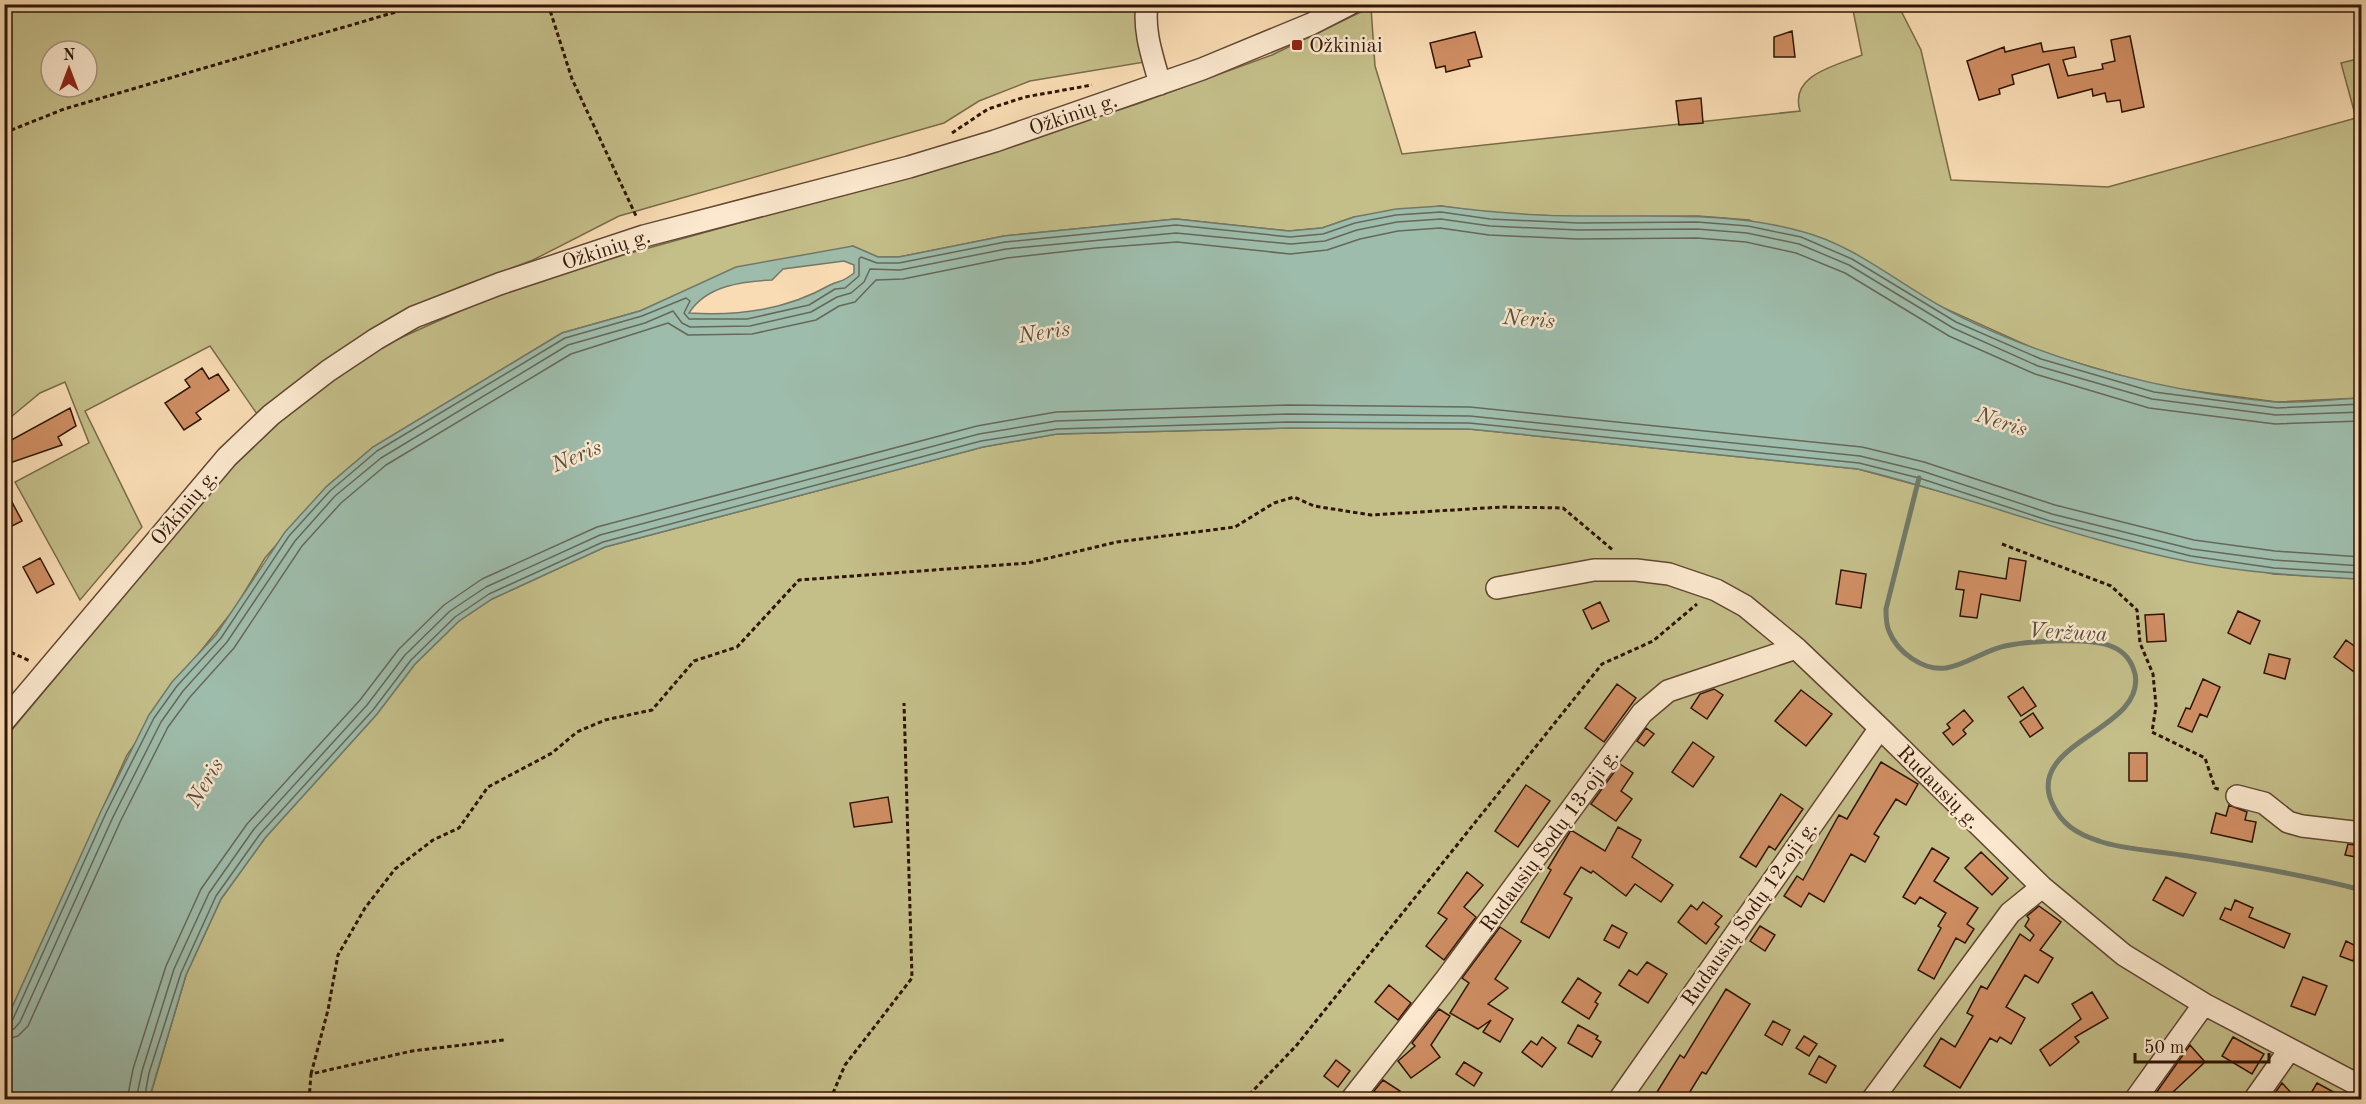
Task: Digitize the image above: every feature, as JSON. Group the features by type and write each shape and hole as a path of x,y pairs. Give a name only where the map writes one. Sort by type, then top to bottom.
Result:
{"street":[{"path":"1147,4 1145,19 1160,84"},
{"name":"Ožkinių g.","path":"4,722 38,662 210,473 271,415 328,371 385,333 457,299 643,224 909,167 1160,84 1251,49 1350,4"},
{"name":"Rudausių g.","path":"1497,588 1594,570 1636,570 1669,574 1716,591 1754,612 1796,648 1880,728 2042,887 2124,955 2204,1004 2361,1087"},
{"name":"Rudausių Sodų 13-oji g.","path":"1351,1100 1446,979 1642,713 1668,691 1796,648"},
{"name":"Rudausių Sodų 12-oji g.","path":"1619,1100 1880,728"},
{"path":"2237,796 2265,803 2289,822 2302,826 2361,833"},
{"path":"1872,1100 2010,913 2042,887"},
{"path":"2135,1100 2204,1004"},
{"path":"2254,1100 2290,1049"}],"path":[{"path":"4,133 64,109 423,4"},
{"path":"548,4 572,79 643,224"},
{"path":"943,137 988,109 1016,100 1103,82"},
{"path":"309,1100 311,1074 328,1010 338,955 365,908 395,869 433,840 459,828 488,787 552,753 586,728 605,720 652,710 694,661 737,647 799,580 1028,563 1117,542 1235,527 1274,503 1294,497 1314,506 1371,515 1502,507 1563,508 1636,570"},
{"path":"2002,544 2111,586 2137,610 2140,643 2153,674 2156,706 2152,732 2205,758 2215,788 2237,796"},
{"path":"1244,1100 1296,1046 1602,664 1653,641 1716,591"},
{"path":"4,649 38,662"},
{"path":"24,670 38,662"},
{"path":"831,1100 845,1065 912,978 904,703"},
{"path":"311,1074 412,1051 504,1040"}],"shaded area":[{"path":"1045,4 1047,11 1075,5 1148,4 1163,59 1030,81 979,101 944,123 619,216 533,260 460,287 383,323 291,386 257,414 210,346 85,411 142,527 80,600 15,482 89,443 65,382 40,393 5,422 4,5"},
{"path":"1852,5 1898,5 1921,50 1951,180 2108,187 2356,118 2341,63 2361,58 2361,398 2277,402 2156,386 2044,353 1749,220 1698,216 1578,217 1490,213 1441,206 1354,217 1322,228 1289,231 1176,219 1004,236 899,257 878,257 853,246 681,293 640,311 562,333 373,447 326,487 265,558 235,608 196,657 127,755 5,1023 5,738 228,471 301,402 340,373 387,344 500,293 620,256 962,161 1137,104 1272,55 1371,7 1375,66 1402,154 1800,111 1798,99 1801,89 1808,80 1828,68 1862,55"},
{"path":"1289,428 1469,429 1858,469 1975,501 2273,574 2361,579 2361,1099 149,1100 186,975 221,899 265,838 377,714 415,664 459,621 492,599 605,547 983,447 1057,434"}],"water":[{"name":"Neris","path":"1441,206 1545,215 1718,218 1773,225 1800,231 1843,247 1941,306 1999,334 2114,374 2194,391 2275,402 2361,398 2361,579 2232,569 2148,553 1858,469 1469,429 1289,428 1057,434 983,447 605,547 492,599 459,621 415,664 377,714 265,838 221,899 186,975 149,1099 5,1099 5,1023 101,811 149,715 172,682 216,635 285,532 326,487 373,447 562,333 640,311 736,267 853,246 878,257 899,257 1004,236 1176,219 1289,231 1322,228 1354,217 1396,209","holes":["844,261 854,265 854,273 847,278 813,294 779,306 744,312 689,313 696,304 715,291 737,284 772,280 783,269"]}],"building":[{"path":"1792,31 1795,57 1774,57 1774,37"},
{"path":"1475,32 1482,57 1468,60 1470,66 1446,72 1445,66 1436,68 1430,43"},
{"path":"2130,36 2144,107 2122,112 2120,100 2107,102 2105,93 2093,96 2092,89 2058,98 2049,64 2012,75 2014,84 1999,89 2000,94 1979,100 1967,61 2004,47 2005,52 2041,43 2043,52 2074,47 2076,57 2063,60 2068,76 2103,69 2102,64 2115,61 2111,40"},
{"path":"1701,98 1703,123 1679,125 1676,101"},
{"path":"202,368 209,379 218,374 229,390 196,413 201,419 184,430 165,403 190,387 185,380"},
{"path":"70,408 76,426 58,437 62,445 4,465 4,444"},
{"path":"4,487 22,521 4,530"},
{"path":"40,558 54,584 37,593 23,567"},
{"path":"2009,558 2026,561 2020,601 1981,594 1977,618 1960,616 1964,590 1956,589 1959,571 2006,579"},
{"path":"1841,570 1866,574 1861,608 1836,604"},
{"path":"1600,602 1609,621 1592,629 1583,610"},
{"path":"2238,611 2260,621 2250,644 2228,633"},
{"path":"2164,614 2166,641 2147,642 2145,615"},
{"path":"2346,640 2361,651 2361,677 2334,657"},
{"path":"2269,654 2290,659 2285,679 2264,673"},
{"path":"2203,679 2220,687 2207,717 2200,714 2192,732 2178,726 2186,708 2190,709"},
{"path":"1617,684 1636,698 1604,742 1585,728"},
{"path":"2023,687 2036,706 2021,716 2008,697"},
{"path":"1714,689 1723,695 1707,719 1691,708 1700,694"},
{"path":"1801,690 1832,714 1806,746 1775,721"},
{"path":"1964,710 1973,721 1963,730 1966,734 1953,745 1943,733 1950,728 1947,724"},
{"path":"2033,713 2043,728 2030,737 2020,722"},
{"path":"1646,728 1654,734 1644,746 1637,741"},
{"path":"1693,742 1714,757 1693,787 1672,772"},
{"path":"2129,753 2147,753 2147,781 2129,781"},
{"path":"1881,762 1918,784 1906,805 1896,799 1874,834 1879,837 1865,862 1851,854 1824,902 1809,893 1801,907 1784,896 1797,876 1803,880 1839,815 1847,819"},
{"path":"1620,764 1633,773 1621,791 1632,799 1616,821 1591,804"},
{"path":"1526,785 1550,801 1518,847 1495,831"},
{"path":"1781,794 1803,809 1775,850 1769,846 1756,867 1740,857"},
{"path":"888,797 892,822 854,827 850,803"},
{"path":"2229,805 2247,812 2245,820 2256,822 2252,842 2211,833 2216,813 2226,816"},
{"path":"1618,827 1641,840 1632,857 1673,885 1661,902 1635,884 1626,896 1593,871 1591,873 1581,867 1564,894 1572,898 1549,938 1521,922 1551,870 1548,868 1571,830 1605,851"},
{"path":"2348,844 2361,846 2361,858 2345,855"},
{"path":"1932,848 1949,858 1934,881 1978,908 1967,924 1974,929 1965,943 1956,938 1934,979 1918,970 1941,928 1938,926 1946,913 1920,897 1915,904 1903,897"},
{"path":"1981,852 2008,878 1992,895 1965,868"},
{"path":"1467,872 1483,885 1464,907 1476,917 1444,960 1426,946 1447,919 1438,913"},
{"path":"2166,877 2196,893 2183,916 2153,900"},
{"path":"2235,900 2253,908 2249,917 2290,934 2284,948 2220,919 2225,908 2231,910"},
{"path":"1703,902 1722,916 1715,924 1719,927 1706,944 1678,922 1691,905 1697,910"},
{"path":"2039,906 2061,922 2040,950 2053,958 2038,983 2025,975 2006,1007 2025,1018 2011,1044 2000,1037 1997,1042 1990,1038 1960,1088 1924,1066 1941,1038 1955,1047 1973,1016 1967,1013 1981,986 1987,989 2020,934 2030,941 2034,935 2025,926 2029,919 2027,916"},
{"path":"1612,925 1627,933 1619,948 1604,940"},
{"path":"1760,926 1775,935 1765,951 1750,941"},
{"path":"1500,927 1521,941 1495,979 1508,988 1488,1004 1513,1019 1500,1042 1483,1032 1491,1020 1478,1029 1450,1013 1469,983 1462,978"},
{"path":"2346,941 2358,947 2353,961 2340,956"},
{"path":"1647,962 1667,974 1648,1003 1619,985 1629,970 1637,975"},
{"path":"2303,977 2327,986 2315,1015 2291,1006"},
{"path":"1578,978 1601,993 1595,1002 1598,1004 1589,1019 1562,1002"},
{"path":"1389,985 1411,1003 1398,1020 1375,1002"},
{"path":"1726,989 1750,1004 1706,1074 1702,1072 1685,1100 1652,1100 1680,1055 1684,1058"},
{"path":"2092,992 2108,1018 2075,1037 2079,1042 2050,1066 2040,1050 2081,1019 2072,1004"},
{"path":"1439,1009 1450,1016 1431,1045 1440,1057 1411,1078 1398,1061 1415,1046 1412,1043"},
{"path":"1773,1021 1790,1030 1782,1045 1765,1035"},
{"path":"1578,1025 1598,1036 1596,1039 1601,1042 1592,1057 1568,1043"},
{"path":"1804,1036 1817,1044 1809,1056 1796,1048"},
{"path":"1542,1037 1556,1048 1542,1067 1522,1052 1531,1041 1537,1045"},
{"path":"2233,1037 2264,1054 2252,1074 2222,1056"},
{"path":"2190,1045 2205,1062 2172,1093 2179,1100 2151,1100"},
{"path":"1819,1056 1836,1066 1826,1083 1809,1074"},
{"path":"1336,1060 1350,1071 1338,1087 1324,1076"},
{"path":"1464,1062 1482,1073 1474,1086 1456,1074"},
{"path":"1383,1080 1400,1091 1394,1100 1388,1100 1374,1091"},
{"path":"2282,1083 2298,1100 2270,1100"},
{"path":"2317,1083 2348,1100 2307,1100"}],"waterway":[{"name":"Veržuva","path":"1919,478 1886,609 1889,631 1904,653 1920,663 1946,668 2005,646 2044,641 2076,641 2113,647 2132,665 2135,674 2133,693 2123,709 2069,750 2055,765 2048,782 2052,803 2065,822 2084,835 2109,844 2254,867 2362,890"}],"place":[{"name":"Ožkiniai","path":"1297,45"}]}
